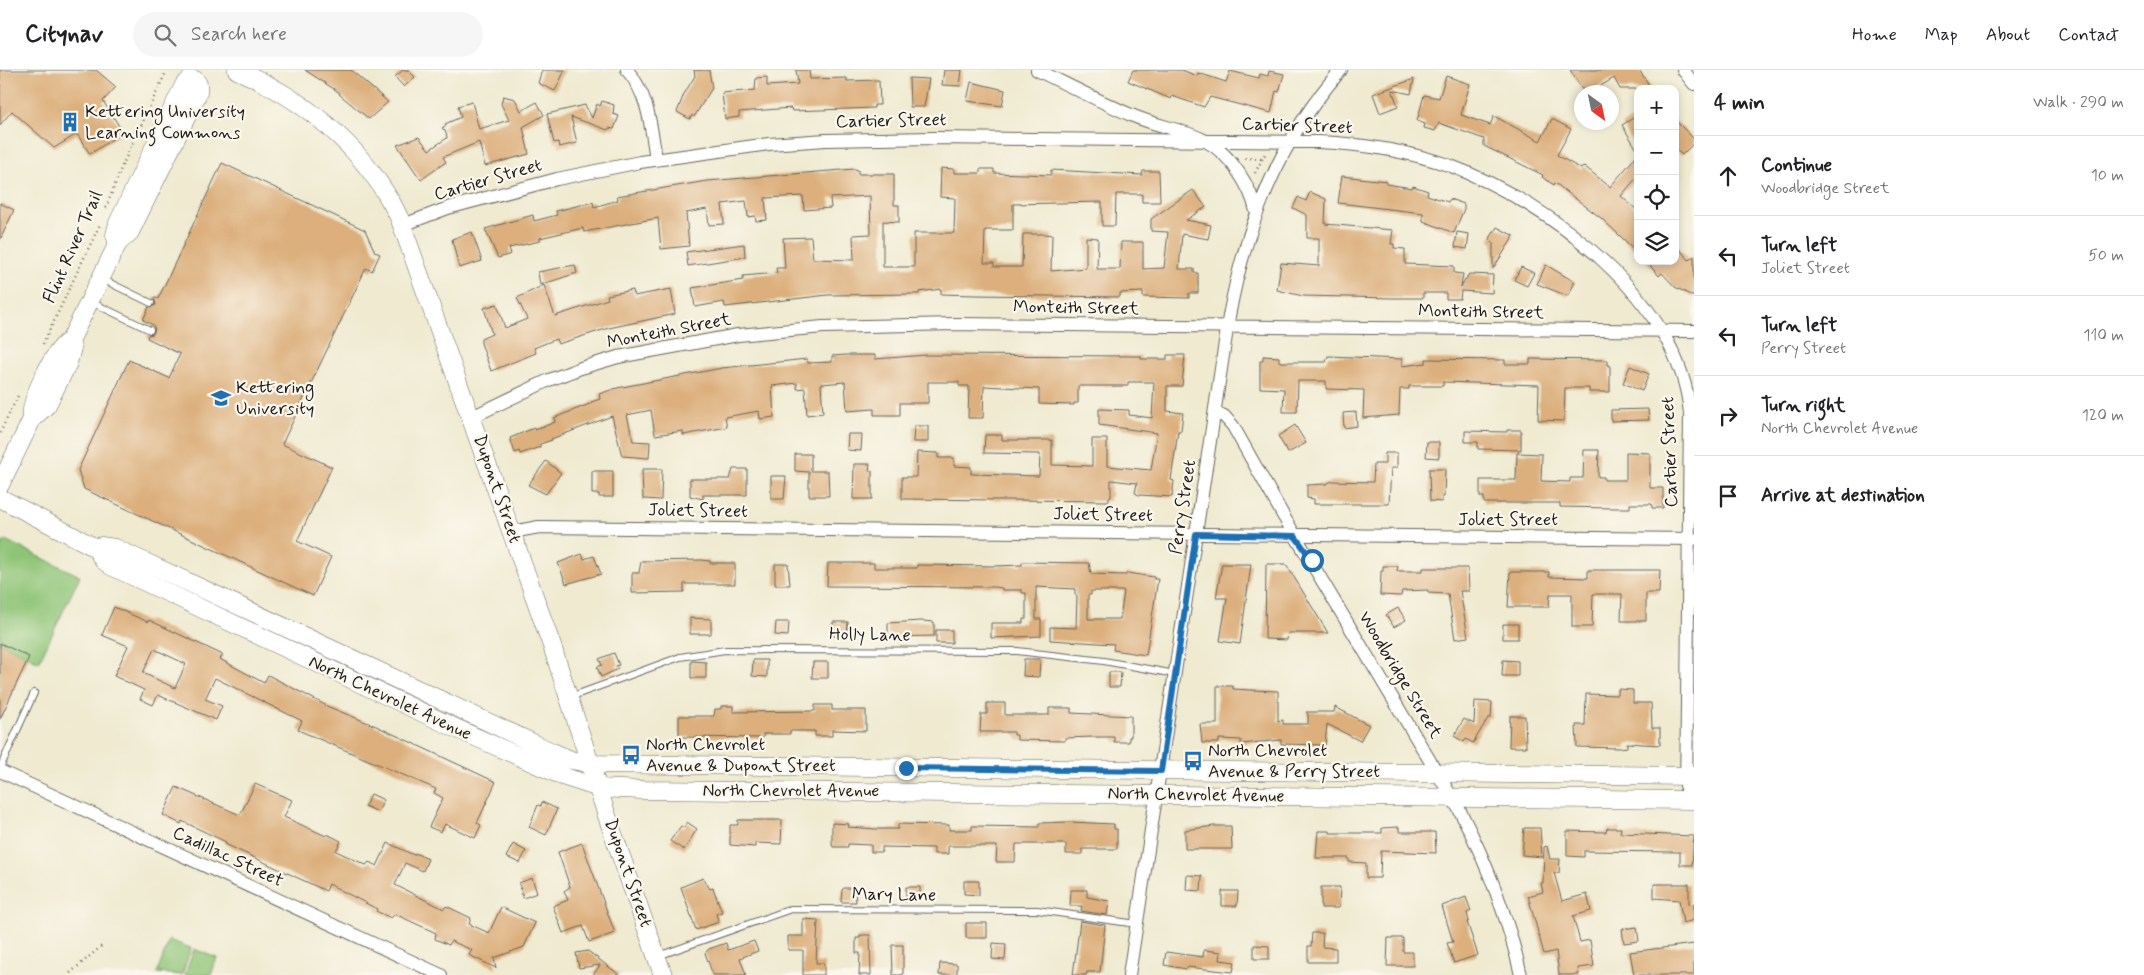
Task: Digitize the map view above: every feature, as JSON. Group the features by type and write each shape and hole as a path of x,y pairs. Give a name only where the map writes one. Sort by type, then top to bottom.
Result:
{"street":[{"name":"Dupont Street","path":"238,70 298,102 338,133 378,179 403,225 570,697 663,975"},
{"path":"627,70 638,86 645,102 656,159"},
{"path":"1037,70 1138,118 1208,140 1222,151 1235,166 1250,192 1256,211"},
{"name":"Perry Street","path":"1129,975 1228,326 1241,258 1256,211 1290,142 1311,108 1341,70"},
{"path":"1683,70 1694,84"},
{"path":"0,485 32,418 32,403 55,355 63,344 70,341 118,243 130,232 198,93 197,75"},
{"name":"Cartier Street","path":"403,225 448,208 558,178 656,159 769,144 876,138 1208,140 1357,145 1404,153 1450,166 1501,188 1542,212 1595,253 1623,280 1661,330 1680,369 1689,405 1691,539 1690,800"},
{"name":"Monteith Street","path":"472,417 534,386 581,368 650,350 738,335 880,324 1694,330"},
{"name":"Woodbridge Street","path":"1215,413 1224,416 1233,426 1295,536 1453,798 1475,840 1494,886 1521,975"},
{"name":"North Chevrolet Avenue","path":"0,498 96,548 103,560 111,566 527,761 565,777 599,788 642,790 1690,800"},
{"name":"Joliet Street","path":"512,532 539,527 1691,539"},
{"name":"North Chevrolet Avenue","path":"96,548 100,546 115,548 550,751 571,760 592,764 1690,776"},
{"path":"308,659 316,643"},
{"path":"889,768 889,792"},
{"name":"Cadillac Street","path":"0,770 441,975"}],"lane":[{"path":"100,278 151,302"},
{"path":"90,301 150,330"},
{"name":"Holly Lane","path":"570,697 680,657 725,650 1017,651 1104,661 1176,674"},
{"path":"0,770 34,693"},
{"name":"Mary Lane","path":"657,956 742,927 775,913 798,909 1037,910 1137,924"}],"path":[{"name":"Flint River Trail","path":"104,213 122,166 167,70"},
{"path":"1252,179 1267,150"},
{"path":"1238,158 1271,159"},
{"name":"Flint River Trail","path":"40,349 102,219"},
{"path":"0,433 19,393"},
{"path":"70,974 104,944"}],"green space":[{"path":"5,540 80,576 39,662 0,643 0,549"},
{"path":"169,940 191,948 182,975 157,973"},
{"path":"194,949 217,958 211,975 185,975"}],"building":[{"name":"Kettering University Learning Commons","path":"0,70 96,70 116,87 103,101 123,132 90,154 77,134 54,148 12,111 0,125"},
{"path":"305,70 351,70 388,102 369,119 340,93"},
{"path":"403,70 408,70 415,77 404,87 395,77"},
{"path":"542,70 565,70 555,91 538,83"},
{"path":"694,70 709,70 712,88 694,117 692,115 690,119 677,112 684,94 695,76"},
{"path":"796,70 809,70 810,79 847,78 847,81 879,80 880,105 874,105 874,108 792,111 791,108 739,112 739,117 725,119 722,93 755,90 756,78 767,77 767,86 798,84"},
{"path":"944,70 962,70 960,86 942,85"},
{"path":"1133,70 1182,70 1197,76 1198,73 1226,82 1230,71 1259,78 1260,74 1268,76 1269,71 1284,74 1279,92 1276,91 1271,113 1210,97 1204,107 1172,96 1171,99 1128,81"},
{"path":"1570,70 1639,70 1649,85 1634,85 1634,89 1620,89 1614,78 1602,85 1580,85"},
{"path":"1446,76 1470,84 1461,115 1490,125 1494,116 1540,141 1552,119 1571,129 1557,155 1581,169 1584,166 1610,187 1634,159 1634,181 1621,196 1634,207 1634,249 1601,218 1555,183 1554,185 1542,177 1543,175 1484,146 1484,139 1439,123 1435,131 1424,128 1425,124 1417,121 1424,95 1439,98"},
{"path":"909,78 929,79 924,107 910,107"},
{"path":"1414,79 1411,94 1392,90 1398,106 1380,113 1373,94"},
{"path":"971,82 1005,90 1002,106 967,101"},
{"path":"503,96 515,99 521,111 537,102 544,115 523,127 529,154 485,166 479,142 443,157 446,162 421,180 397,145 419,137 429,150 447,138 446,132 442,128 446,126 445,124 461,117 458,106 472,102 479,129 509,120 501,104"},
{"path":"602,101 614,105 613,114 619,116 614,129 609,128 608,130 571,117 577,143 559,147 558,142 554,143 547,114 585,105 592,118 597,104 600,106"},
{"path":"1634,118 1634,144 1622,125"},
{"path":"1679,124 1694,139 1694,143 1682,155 1679,152"},
{"path":"222,163 365,230 375,252 380,254 372,271 366,268 282,444 332,467 297,541 331,557 313,596 84,489 78,470 129,360 169,378 180,354 147,338 148,335 153,334 155,329 153,325 143,320 149,307 156,305 154,297 158,299"},
{"path":"941,168 954,169 954,173 980,173 980,169 994,169 994,173 1051,175 1051,170 1142,175 1143,171 1159,171 1160,202 1142,202 1142,194 1116,194 1115,226 1102,226 1102,202 1013,204 1013,230 985,230 984,263 994,263 994,267 1022,267 1023,234 1046,234 1052,235 1051,271 1086,268 1086,237 1098,238 1097,269 1120,269 1121,242 1143,242 1143,269 1164,268 1168,232 1151,231 1151,219 1193,190 1206,207 1186,220 1211,225 1208,239 1182,234 1179,269 1194,269 1194,273 1198,273 1198,293 1189,293 1189,298 1143,297 1143,292 1120,293 1120,297 975,295 941,294 941,289 919,292 919,294 828,295 725,307 724,302 695,307 692,288 743,280 743,276 777,273 776,268 785,268 783,238 811,237 813,259 854,260 853,235 871,234 870,196 830,198 831,208 804,210 803,196 765,198 767,220 756,221 755,216 748,217 746,201 722,204 724,224 709,225 707,209 686,213 689,246 661,249 658,218 584,232 583,228 540,238 540,241 509,248 511,254 498,258 485,229 533,215 534,221 557,215 556,211 593,202 594,207 618,200 617,196 707,181 854,169 858,170 858,174 894,174 894,205 899,205 899,222 883,221 883,267 914,267 914,233 954,233 955,198 940,197"},
{"path":"1342,176 1386,181 1386,184 1412,188 1413,186 1428,191 1427,195 1448,202 1450,199 1464,204 1464,209 1454,233 1423,221 1423,213 1338,203"},
{"path":"1310,192 1326,199 1325,224 1393,230 1391,244 1394,244 1394,248 1405,249 1405,264 1454,266 1454,273 1463,274 1461,287 1469,274 1493,275 1492,293 1461,291 1460,299 1446,299 1446,293 1423,293 1423,298 1393,298 1303,296 1277,290 1281,263 1319,266 1319,238 1307,238 1307,215 1293,208 1298,197 1306,201"},
{"path":"0,203 14,210 0,240"},
{"path":"1497,227 1514,236 1493,269 1493,243 1489,240"},
{"path":"472,232 482,261 459,268 452,239"},
{"path":"1457,232 1469,234 1467,249 1455,247"},
{"path":"744,244 745,257 688,266 686,252"},
{"path":"1679,249 1689,260 1694,256 1694,297 1675,287 1662,273 1659,276 1649,265 1679,265"},
{"path":"575,265 577,273 540,285 538,272"},
{"path":"1546,265 1575,282 1568,296 1537,284"},
{"path":"1521,267 1534,273 1527,286 1514,280"},
{"path":"544,285 555,316 608,299 607,295 633,290 634,296 671,289 675,314 609,328 558,344 556,339 534,348 536,353 491,371 481,343 481,339 492,334 484,308 497,304 505,328 527,319 517,298"},
{"path":"875,355 875,359 926,355 1141,356 1141,359 1167,359 1167,355 1185,355 1182,386 1167,386 1167,411 1183,413 1181,431 1178,431 1171,480 1174,481 1172,497 1139,495 1135,493 1137,483 1111,480 1111,497 1109,497 1109,501 902,499 902,477 916,477 917,452 938,453 938,458 954,458 954,466 971,467 971,474 1039,476 1040,454 984,453 985,435 1002,435 1002,440 1052,440 1052,465 1092,466 1092,439 1107,439 1107,466 1151,470 1157,433 1099,425 1099,409 1129,410 1129,415 1152,418 1154,382 1128,382 1128,386 1078,386 1078,403 1074,403 1074,405 1039,404 1039,389 984,386 983,418 968,418 969,386 959,386 959,382 928,382 928,403 900,403 900,415 874,415 874,409 847,411 845,382 821,384 823,413 807,415 805,388 797,389 797,383 772,386 774,417 760,419 759,411 725,417 727,427 683,435 683,431 655,435 651,410 627,415 633,441 650,442 649,458 622,456 612,416 551,439 540,444 540,447 520,454 519,451 515,453 510,438 555,422 554,418 592,403 600,399 599,394 617,388 722,368 807,359 808,363 832,362 832,356"},
{"path":"1263,356 1279,357 1281,362 1326,362 1328,356 1402,359 1402,366 1426,363 1426,359 1505,360 1505,364 1530,364 1530,359 1608,360 1608,365 1610,365 1610,392 1589,392 1589,388 1565,388 1564,421 1538,420 1539,385 1443,382 1443,386 1409,386 1409,389 1400,389 1399,415 1363,418 1364,390 1326,389 1326,381 1298,381 1297,412 1283,412 1284,389 1260,388 1260,361 1263,361"},
{"path":"1630,366 1649,374 1642,391 1623,383"},
{"path":"1648,409 1649,420 1611,421 1611,410"},
{"path":"1356,412 1357,426 1344,428 1343,413"},
{"path":"1295,425 1306,443 1288,453 1278,436"},
{"path":"914,426 928,426 928,442 913,442"},
{"path":"1507,430 1521,430 1521,450 1478,449 1478,442 1465,442 1465,431 1507,432"},
{"path":"848,434 862,434 861,451 847,450"},
{"path":"1427,442 1439,442 1439,458 1426,457"},
{"path":"1584,450 1599,450 1598,477 1604,477 1604,480 1626,480 1626,452 1650,453 1650,488 1663,488 1663,508 1652,508 1652,504 1630,504 1630,508 1614,508 1560,507 1560,503 1484,503 1484,497 1480,497 1480,480 1516,480 1517,453 1542,454 1541,481 1570,482 1570,478 1583,478"},
{"path":"1385,453 1397,453 1397,468 1391,468 1389,504 1314,504 1314,499 1307,498 1307,485 1326,484 1332,481 1373,482 1374,464 1385,464"},
{"path":"795,454 811,454 811,471 828,471 829,496 809,496 809,472 795,471"},
{"path":"546,461 561,473 546,494 528,485"},
{"path":"854,464 870,464 869,471 872,471 872,499 853,499"},
{"path":"642,469 662,469 661,500 643,499"},
{"path":"733,469 747,469 747,495 703,495 703,499 690,496 690,479 730,479"},
{"path":"1429,469 1445,469 1444,497 1442,496 1442,502 1430,501"},
{"path":"592,471 613,471 613,497 599,497 599,494 592,494"},
{"path":"771,476 786,476 784,499 771,499"},
{"path":"582,554 584,559 594,556 601,574 566,584 558,563"},
{"path":"641,561 710,561 710,563 735,563 735,584 684,584 684,592 632,593 632,573 639,573"},
{"path":"1022,562 1089,563 1091,574 1126,575 1127,573 1158,579 1146,655 1113,650 1114,644 1050,640 1050,627 1076,628 1077,595 1075,595 1075,589 1036,587 1036,619 1041,619 1041,636 991,638 991,623 1023,623 1023,619 1026,619 1026,593 1022,593 1022,590 1002,590 1002,588 994,587 827,586 828,563 874,563 874,568 917,568 917,565 1022,565","holes":["1091,591 1124,591 1120,619 1088,619 1088,595 1091,595"]},
{"path":"775,564 788,564 790,585 775,585"},
{"path":"1222,564 1251,564 1240,644 1220,641 1227,598 1216,598"},
{"path":"1266,564 1286,564 1328,633 1288,633 1287,640 1265,639"},
{"path":"1383,566 1398,566 1397,571 1423,571 1423,568 1468,568 1469,591 1460,591 1468,637 1455,639 1448,594 1428,593 1428,590 1402,591 1401,596 1380,595"},
{"path":"1588,570 1660,570 1659,593 1646,593 1646,621 1621,621 1622,594 1593,594 1592,627 1572,627 1572,594 1550,594 1549,607 1508,607 1510,572 1549,572 1549,577 1588,578"},
{"path":"114,607 148,622 149,620 223,655 220,659 264,683 268,675 329,707 376,726 496,782 477,823 481,825 475,838 445,824 441,832 429,827 443,798 434,793 436,789 298,730 302,721 215,678 205,699 222,706 216,720 158,695 153,705 140,699 144,690 114,676 128,646 102,635","holes":["154,649 186,664 175,688 143,673"]},
{"path":"1398,608 1406,620 1394,627 1386,615"},
{"path":"690,618 711,619 711,634 690,634"},
{"path":"776,622 789,622 788,636 775,635"},
{"path":"833,622 848,622 847,636 833,636"},
{"path":"934,622 934,636 888,637 888,623"},
{"path":"1503,624 1518,624 1518,639 1503,639"},
{"path":"936,630 952,630 952,643 936,643"},
{"path":"0,643 29,657 0,719"},
{"path":"614,653 619,665 616,666 618,669 601,677 597,667 602,665 599,659"},
{"path":"1024,659 1040,659 1039,677 1023,676"},
{"path":"753,660 767,660 767,677 752,676"},
{"path":"1503,660 1518,661 1518,676 1502,676"},
{"path":"691,661 706,662 706,678 691,678"},
{"path":"813,662 828,662 828,678 812,678"},
{"path":"1109,672 1121,672 1120,687 1109,687"},
{"path":"1217,686 1233,686 1233,689 1278,691 1278,721 1283,720 1283,724 1308,724 1308,714 1306,712 1334,712 1335,707 1369,725 1360,741 1327,724 1325,745 1281,744 1281,740 1241,744 1241,740 1219,739 1219,743 1202,743 1200,724 1217,724"},
{"path":"1618,689 1633,690 1633,703 1651,703 1652,728 1660,728 1660,745 1627,743 1627,747 1620,748 1577,747 1576,725 1585,725 1586,694 1618,695"},
{"path":"1475,701 1492,702 1491,718 1488,718 1473,743 1466,739 1464,742 1454,736 1464,719 1474,724"},
{"path":"987,703 1005,703 1005,715 1049,715 1049,708 1071,708 1071,713 1131,716 1131,737 1129,737 1129,742 1114,742 1114,737 1065,738 1065,741 1017,740 1017,735 1014,735 1014,732 980,732 981,714 987,714"},
{"path":"815,705 832,705 832,710 866,710 866,731 832,730 832,736 815,736 815,731 790,731 790,734 763,734 763,738 681,737 681,734 679,734 679,716 714,716 715,709 721,709 721,706 733,706 733,712 815,711"},
{"path":"1510,716 1525,716 1526,747 1509,747"},
{"path":"255,784 292,800 284,817 341,841 336,851 366,865 369,862 377,866 388,843 428,859 423,871 405,863 395,885 444,909 446,906 471,918 469,924 489,933 501,907 535,923 524,947 494,958 496,968 469,955 472,950 451,941 449,945 435,939 436,933 395,914 391,918 329,884 326,891 225,844 226,842 182,821 181,824 163,815 176,787 240,815"},
{"path":"371,794 384,800 378,812 365,806"},
{"path":"542,802 557,809 546,835 529,827 538,805 541,806"},
{"path":"738,820 782,820 781,844 755,843 755,847 730,845 730,825 738,825"},
{"path":"687,822 697,829 684,850 670,841 681,826 684,828"},
{"path":"832,823 849,824 848,827 876,829 898,829 898,824 949,825 949,830 972,830 972,826 1039,827 1039,823 1114,824 1114,829 1117,829 1117,849 1082,849 1082,854 1066,854 1066,844 1016,844 1015,862 996,862 997,846 948,846 948,854 934,854 934,848 882,847 882,852 871,852 871,845 848,844 848,847 833,847 832,844"},
{"path":"1231,826 1232,849 1185,849 1185,830"},
{"path":"1399,827 1399,832 1435,832 1436,853 1381,851 1380,878 1366,878 1366,863 1349,862 1349,858 1316,858 1318,831 1330,831 1330,833 1382,833 1382,828"},
{"path":"1524,828 1540,828 1542,857 1522,855"},
{"path":"1607,828 1621,828 1620,833 1694,836 1692,865 1680,865 1680,852 1584,851 1584,857 1567,856 1567,831 1606,832"},
{"path":"582,843 615,933 589,942 583,926 563,933 553,906 568,900 564,891 570,887 558,852"},
{"path":"513,844 526,851 520,863 506,857"},
{"path":"1547,846 1550,859 1560,859 1559,873 1554,873 1562,901 1587,894 1591,911 1573,916 1580,942 1590,940 1594,966 1578,968 1579,975 1559,975 1556,951 1544,954 1528,896 1543,892 1541,883 1543,883 1544,847"},
{"path":"1187,875 1202,876 1201,891 1186,890"},
{"path":"532,878 537,893 523,898 519,883"},
{"path":"703,878 710,889 713,888 722,912 716,914 719,922 696,930 681,887"},
{"path":"964,881 979,881 979,895 964,894"},
{"path":"1654,884 1689,884 1689,905 1694,904 1694,920 1683,923 1679,900 1654,898"},
{"path":"906,887 920,887 920,898 906,898"},
{"path":"1321,887 1340,887 1339,908 1321,908"},
{"path":"844,888 855,888 856,902 841,902 842,890"},
{"path":"1071,890 1087,890 1087,897 1109,901 1107,915 1081,911 1082,906 1070,906"},
{"path":"1222,891 1238,891 1237,906 1222,906"},
{"path":"1466,897 1471,911 1467,913 1469,921 1467,922 1478,955 1454,963 1447,943 1453,942 1442,906"},
{"path":"803,919 818,920 816,963 824,963 824,975 803,975 803,950 788,950 788,936 803,936"},
{"path":"1080,921 1105,925 1100,972 1073,975"},
{"path":"966,923 987,923 987,938 966,938"},
{"path":"1637,927 1639,941 1624,943 1622,929"},
{"path":"1312,933 1323,933 1322,947 1336,948 1336,962 1308,962 1308,946 1311,946"},
{"path":"860,935 870,935 871,975 859,975 860,953 856,953 856,938 860,938"},
{"path":"1388,938 1403,938 1403,952 1413,952 1413,966 1387,966"},
{"path":"754,941 758,951 740,958 746,975 713,975 705,953 709,949 726,943 728,950"},
{"path":"993,943 1006,944 1005,960 992,959"},
{"path":"1694,944 1694,975 1634,975 1630,952"},
{"path":"892,945 903,945 903,975 893,975"},
{"path":"1254,945 1269,946 1269,959 1254,959"},
{"path":"1204,950 1221,952 1220,960 1235,962 1233,972 1187,967 1186,969 1164,965 1166,952 1203,957"},
{"path":"588,951 620,975 593,975 600,965 579,968 576,953"},
{"path":"940,963 957,964 957,975 939,975"}],"place":[{"name":"Kettering University Learning Commons","path":"70,122"},
{"name":"Kettering University","path":"221,398"},
{"name":"North Chevrolet Avenue & Dupont Street","path":"631,755"},
{"name":"North Chevrolet Avenue & Perry Street","path":"1193,761"}],"route":[{"path":"906,768 1161,771 1196,534 1295,536 1312,560"}]}
